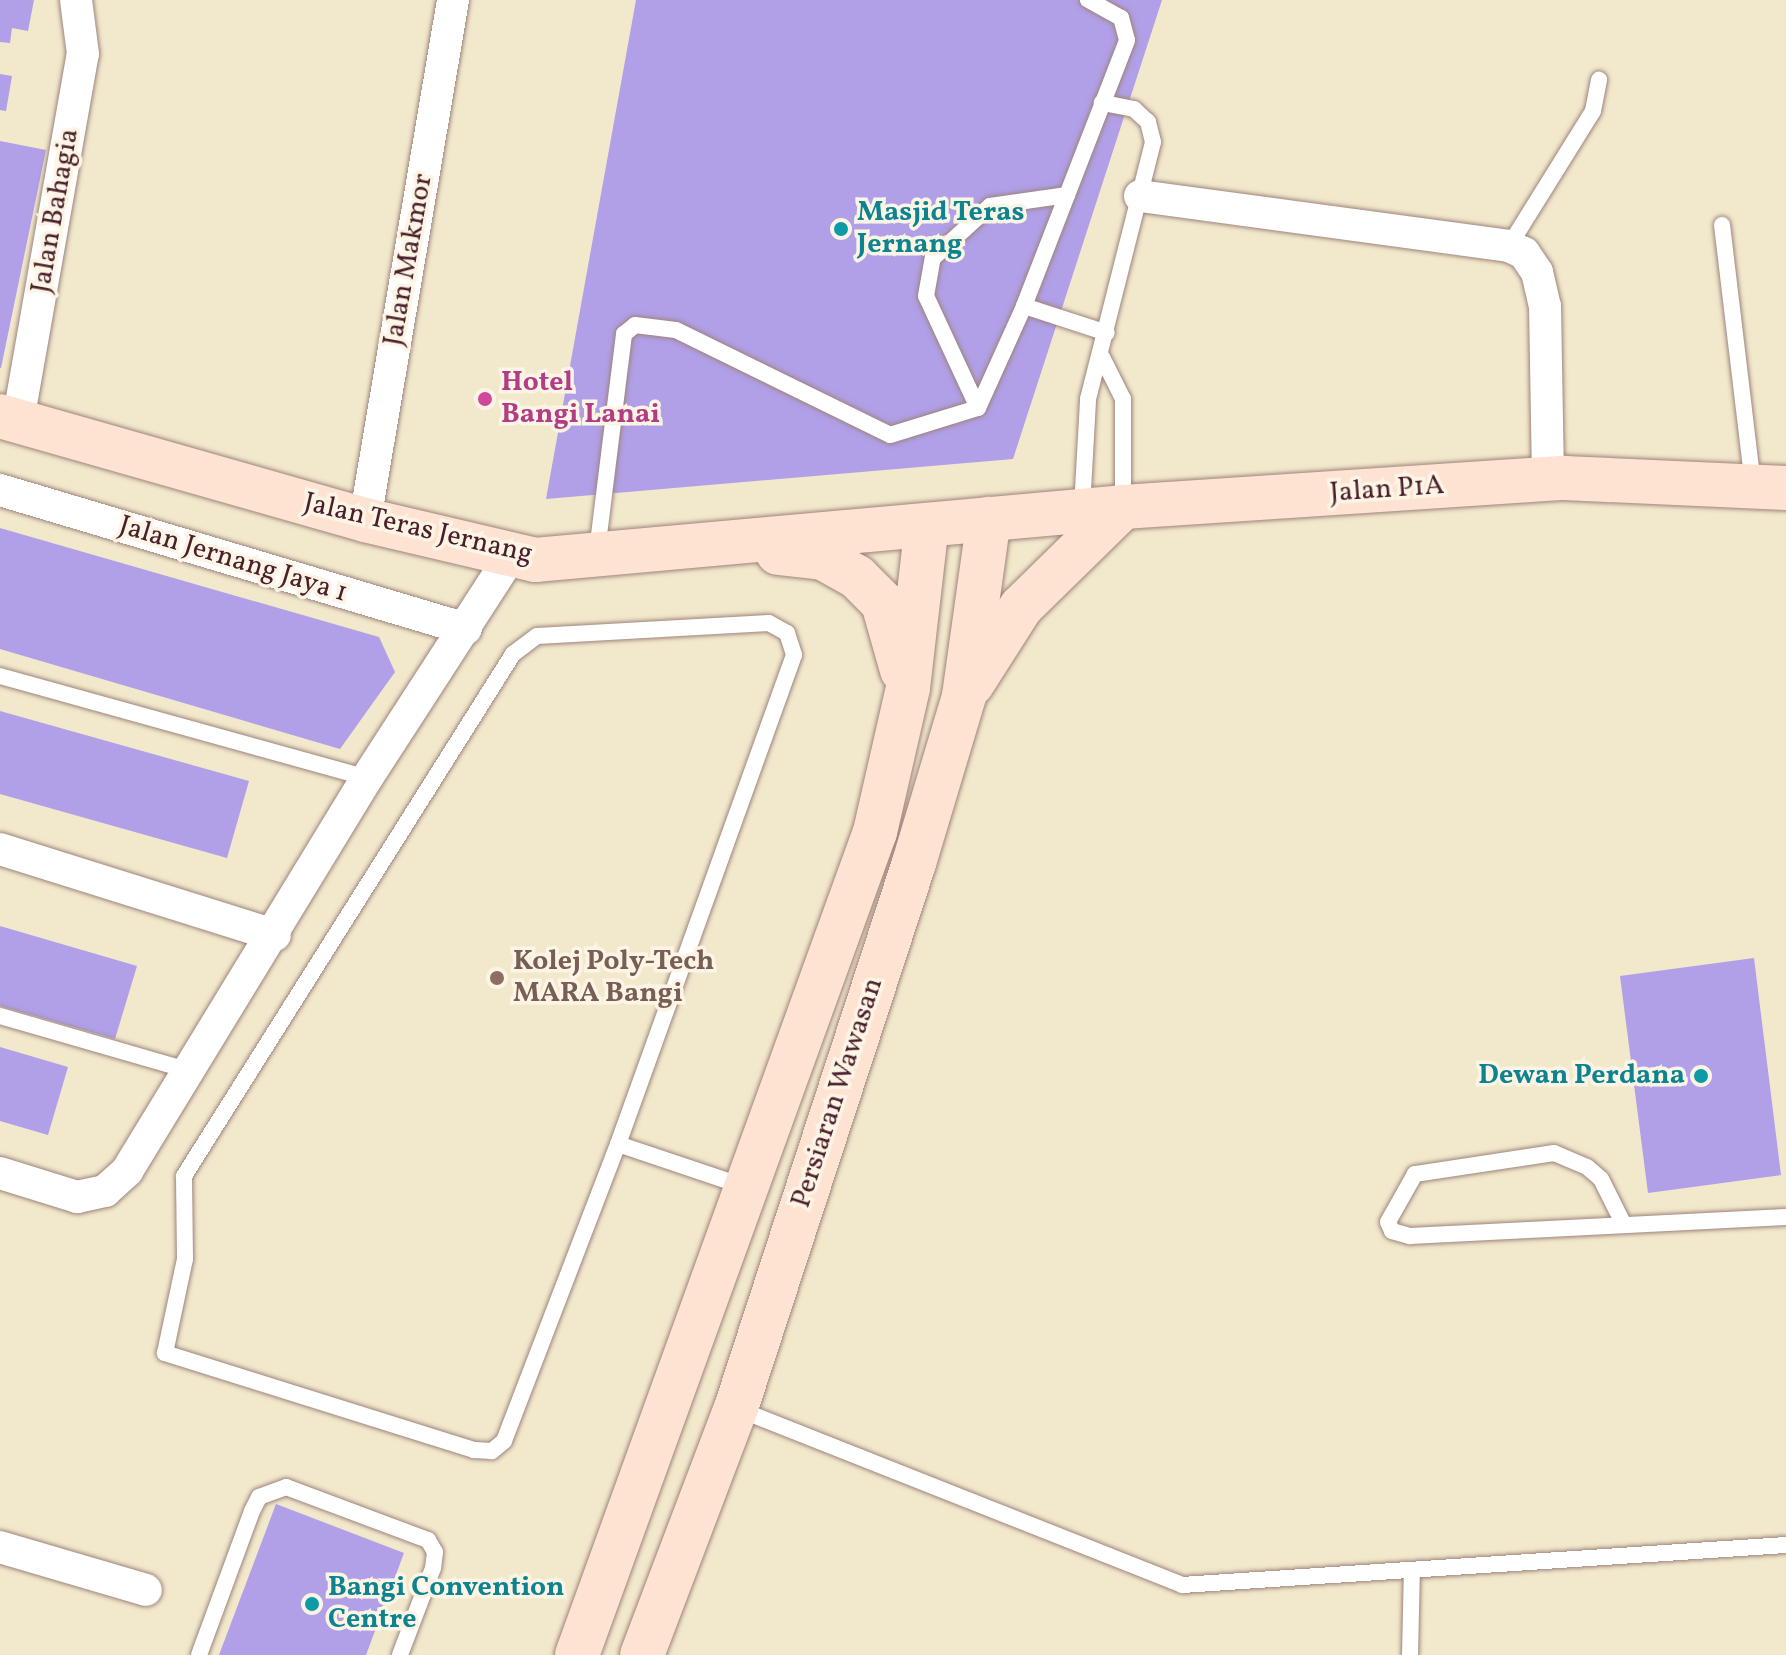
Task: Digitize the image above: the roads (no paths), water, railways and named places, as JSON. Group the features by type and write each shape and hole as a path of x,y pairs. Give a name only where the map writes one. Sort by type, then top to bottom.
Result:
{"main road":[{"name":"Jalan Teras Jernang","path":"9,419 365,520 510,557 535,560 989,519"},
{"name":"Jalan P1A","path":"989,519 1548,480 1770,486"},
{"path":"964,696 1021,607 1102,509"},
{"name":"Persiaran Wawasan","path":"642,1655 736,1408 964,696 989,519"},
{"name":"Persiaran Wawasan","path":"577,1655 636,1501 714,1280 743,1186 875,832 908,688 927,525"},
{"path":"709,544 823,558 857,577 883,603 908,688"},
{"path":"636,1501 689,1437 736,1408 714,1331 714,1280"}],"street":[{"name":"Jalan Bahagia","path":"9,419 83,54 76,0"},
{"name":"Jalan Makmor","path":"365,520 453,0"},
{"path":"1140,196 1509,246 1524,253 1537,272 1545,306 1548,480"},
{"name":"Jalan Jernang Jaya 1","path":"0,490 466,629"},
{"path":"0,1173 77,1197 105,1191 127,1171 275,935 367,778 510,557"},
{"path":"0,849 275,935"},
{"path":"0,1547 146,1590"}],"lane":[{"path":"597,553 624,334 635,325 676,330 890,435 978,408 1024,306 1127,40 1121,18 1088,0"},
{"path":"1509,246 1593,111 1599,80"},
{"path":"1102,103 1134,109 1148,122 1153,142 1102,357 1088,399 1102,509"},
{"path":"978,408 926,296 933,258 990,206 1067,195"},
{"path":"1722,225 1770,486"},
{"path":"1024,306 1107,333"},
{"path":"1102,357 1123,399 1102,509"},
{"path":"769,623 787,633 794,655 618,1144 504,1441 492,1451 474,1450 165,1353 185,1259 184,1176 513,654 537,636 769,623"},
{"path":"0,676 367,778"},
{"path":"0,1016 190,1071"},
{"path":"618,1144 743,1186"},
{"path":"1624,1225 1601,1179 1587,1167 1554,1153 1415,1174 1388,1222 1392,1231 1410,1236 1786,1217"},
{"path":"736,1408 1182,1585 1786,1545"},
{"path":"199,1655 259,1497 286,1487 428,1540 435,1552 433,1568 400,1655"},
{"path":"1410,1655 1412,1570"}],"place":[{"name":"Masjid Teras Jernang","path":"841,229"},
{"name":"Hotel Bangi Lanai","path":"485,399"},
{"name":"Kolej Poly-Tech MARA Bangi","path":"497,978"},
{"name":"Dewan Perdana","path":"1701,1076"},
{"name":"Bangi Convention Centre","path":"312,1604"}]}
